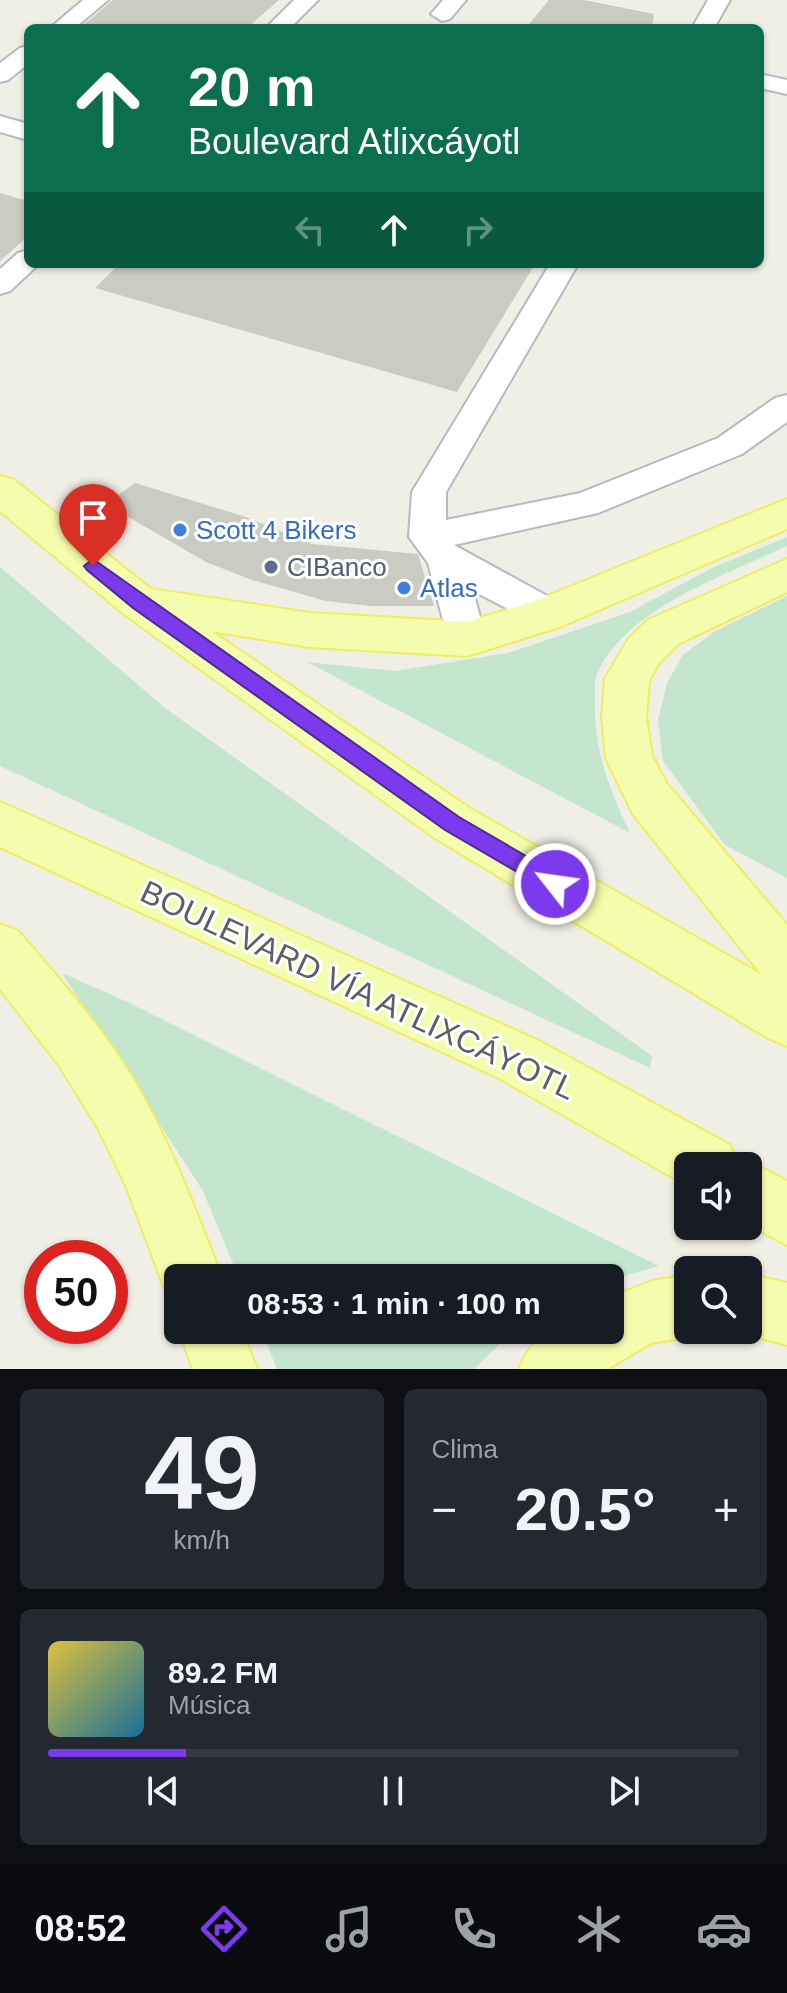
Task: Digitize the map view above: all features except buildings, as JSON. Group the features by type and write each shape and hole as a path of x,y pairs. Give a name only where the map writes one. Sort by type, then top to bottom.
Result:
{"main road":[{"path":"0,490 139,603 452,823 787,1019"},
{"path":"139,603 310,630 467,639 547,614 787,513"},
{"path":"787,574 663,632 643,652 627,679 624,717 629,758 650,799 787,965"},
{"name":"BOULEVARD VÍA ATLIXCÁYOTL","path":"0,824 518,1059 687,1152"},
{"path":"0,949 44,1002 118,1107 171,1223 186,1264"},
{"path":"762,1199 787,1215"},
{"path":"551,1369 608,1333 667,1306 674,1306"},
{"path":"762,1308 787,1314"},
{"path":"215,1344 225,1369"}],"lane":[{"path":"66,24 97,0"},
{"path":"281,24 307,0"},
{"path":"705,24 719,0"},
{"path":"0,75 24,56"},
{"path":"764,82 787,87"},
{"path":"0,124 24,131"},
{"path":"0,285 24,263"},
{"path":"467,639 436,548 429,492 562,268"},
{"path":"436,548 586,504 730,446 787,406"},
{"path":"436,548 547,614"}],"green space":[{"path":"787,537 787,546 708,582 654,612 630,630 611,651 597,674 595,716 600,751 609,784 630,833 307,662 395,671 508,653 630,612 710,569"},
{"path":"0,567 165,708 652,1056 650,1068 0,766"},
{"path":"787,596 787,878 725,845 663,761 658,720 667,683 683,655 714,632"},
{"path":"62,973 123,1000 659,1266 624,1276 624,1264 233,1264 203,1191"},
{"path":"267,1344 500,1344 474,1369 277,1369"}],"place":[{"name":"Scott 4 Bikers","path":"180,530"},
{"name":"CIBanco","path":"271,567"},
{"name":"Atlas","path":"404,588"}],"route":[{"path":"93,566 139,603 452,823 555,884"}]}
